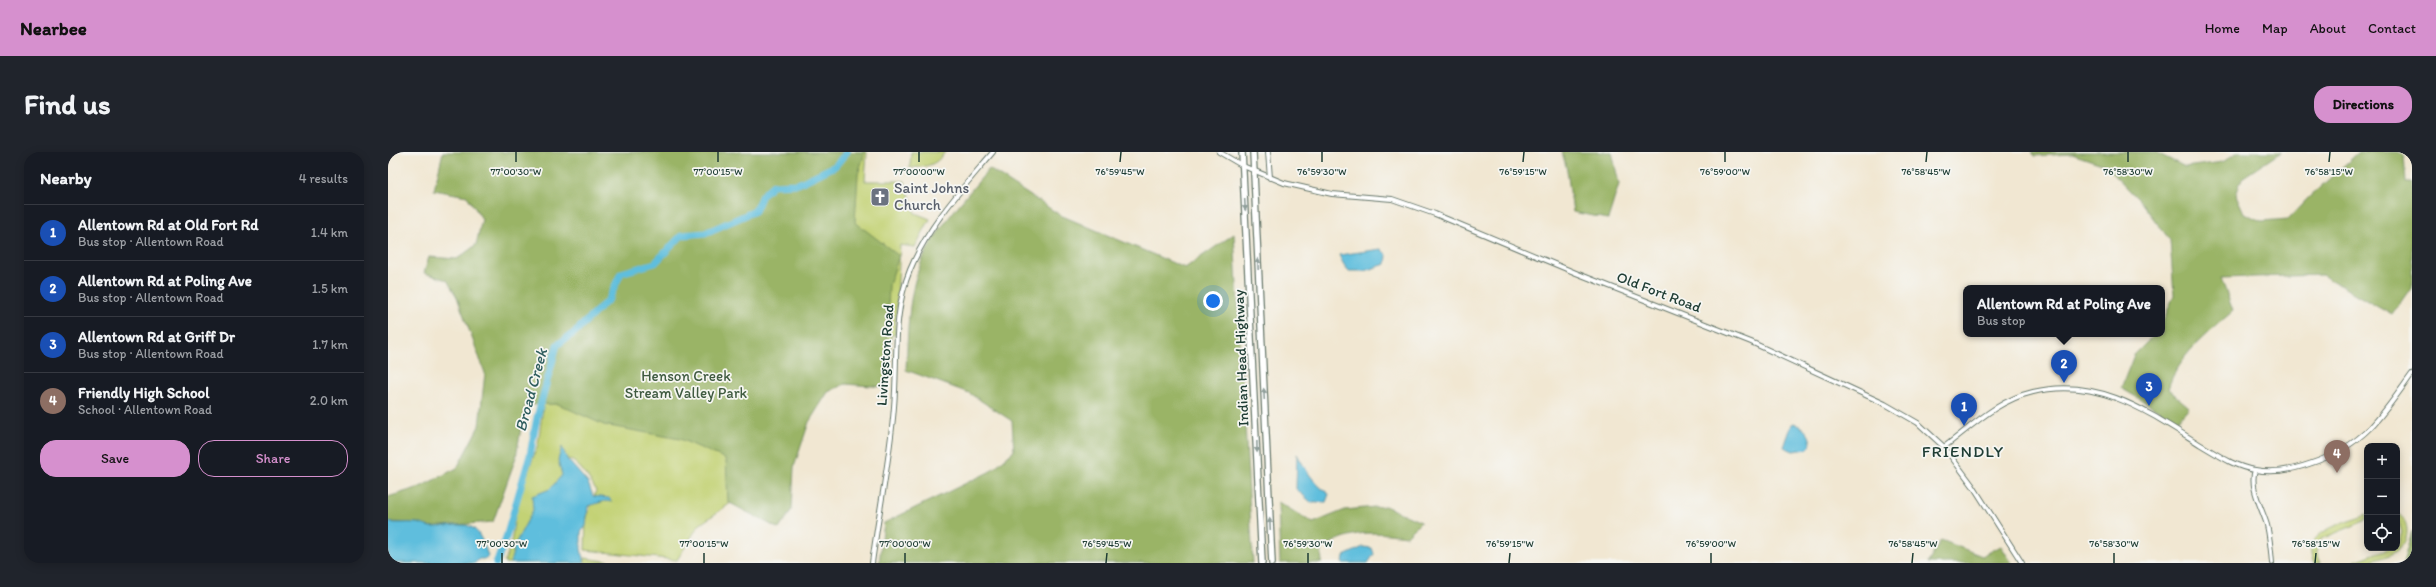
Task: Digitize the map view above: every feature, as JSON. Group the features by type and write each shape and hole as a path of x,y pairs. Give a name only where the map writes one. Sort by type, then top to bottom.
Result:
{"highway":[{"name":"Indian Head Highway","path":"1242,152 1262,563"},
{"name":"Indian Head Highway","path":"1253,152 1272,563"}],"main road":[{"name":"Livingston Road","path":"872,563 894,413 896,330 905,284 914,260 931,229 994,152"},
{"name":"Old Fort Road","path":"1219,152 1243,166 1284,183 1332,194 1398,200 1435,214 1576,273 1751,342 1900,412 1918,423 1944,447 1973,486 2022,563"},
{"path":"1268,152 1270,178"},
{"path":"1944,447 1988,413 2015,398 2046,389 2081,388 2103,392 2131,403 2226,460 2255,470 2283,470 2300,467 2343,448 2371,427 2412,374"},
{"path":"2255,470 2253,477 2254,485 2267,525 2272,563"}],"green space":[{"path":"443,152 865,152 858,174 855,222 899,256 889,285 885,387 845,384 828,392 809,422 794,467 792,509 779,529 728,502 726,459 680,439 604,425 558,404 525,405 516,457 493,522 428,527 417,523 388,522 388,497 420,487 457,468 479,426 485,373 457,297 447,280 424,273 429,257 457,259 476,245 482,219 467,196 434,190"},
{"name":"Henson Creek Stream Valley Park","path":"849,152 867,152 865,181 905,181 915,213 930,219 915,247 900,245 895,335 891,335 890,375 804,360 731,503 699,525 677,560 585,550 586,520 596,491 588,477 576,464 568,459 567,473 535,508 512,563 504,563 511,543 517,503 538,444 545,393"},
{"path":"911,152 945,152 942,157 930,165 910,168"},
{"path":"1562,152 1612,152 1619,184 1608,219 1573,212 1567,170"},
{"path":"2031,152 2155,152 2185,167 2223,162 2237,152 2281,152 2242,178 2236,195 2244,213 2261,221 2288,219 2308,198 2359,152 2399,152 2404,156 2406,183 2412,183 2412,290 2407,293 2392,315 2322,275 2221,278 2233,311 2194,346 2186,355 2173,377 2168,389 2189,407 2177,421 2121,388 2134,355 2152,337 2165,337 2165,317 2174,295 2170,240 2140,201 2105,165 2072,154 2034,156"},
{"path":"989,169 1060,215 1185,268 1234,234 1253,563 879,563 884,523 989,472 1014,451 1012,421 969,393 906,370 910,307 914,283 923,258 930,244 949,217"},
{"path":"1278,502 1313,523 1345,510 1385,506 1421,522 1407,536 1372,533 1353,535 1343,538 1321,549 1322,563 1280,563"},
{"path":"2400,515 2404,520 2407,531 2406,540 2400,548 2402,532 2400,527"},
{"path":"2364,516 2364,521 2321,539 2316,551 2321,563 2314,563 2311,552 2313,543 2318,536 2337,525"},
{"path":"2412,531 2412,563 2403,563"},
{"path":"1941,540 1982,556 2001,546 2012,563 1928,563"},
{"path":"2381,551 2395,551 2386,556 2367,562 2350,563"},
{"path":"585,558 619,563 585,563"}],"water":[{"path":"1381,249 1387,255 1386,264 1364,271 1349,271 1339,255"},
{"path":"1794,423 1802,428 1810,437 1810,445 1808,449 1793,451 1784,447 1792,424"},
{"path":"562,447 567,459 588,483 593,496 609,498 612,502 605,501 588,506 586,526 581,532 581,549 584,563 510,563 515,544 533,510 532,496 550,489 562,475 558,460"},
{"path":"1297,454 1314,481 1329,494 1326,502 1312,503 1296,489"},
{"path":"388,522 418,523 432,527 455,525 469,526 479,535 488,556 486,559 479,559 475,563 388,563"},
{"path":"1363,547 1372,548 1374,554 1368,563 1343,563 1344,556"}],"waterway":[{"name":"Broad Creek","path":"496,563 505,541 530,455 537,417 557,345 574,333 609,299 621,273 655,263 682,235 705,233 755,211 762,195 773,185 798,184 835,166 847,152"}],"place":[{"name":"Saint Johns Church","path":"880,197"},
{"name":"Allentown Rd at Poling Ave","path":"2064,383"},
{"name":"Allentown Rd at Griff Dr","path":"2149,406"},
{"name":"Allentown Rd at Old Fort Rd","path":"1964,426"},
{"name":"Friendly High School","path":"2337,473"}],"district":[{"name":"FRIENDLY","path":"1963,451"}]}
